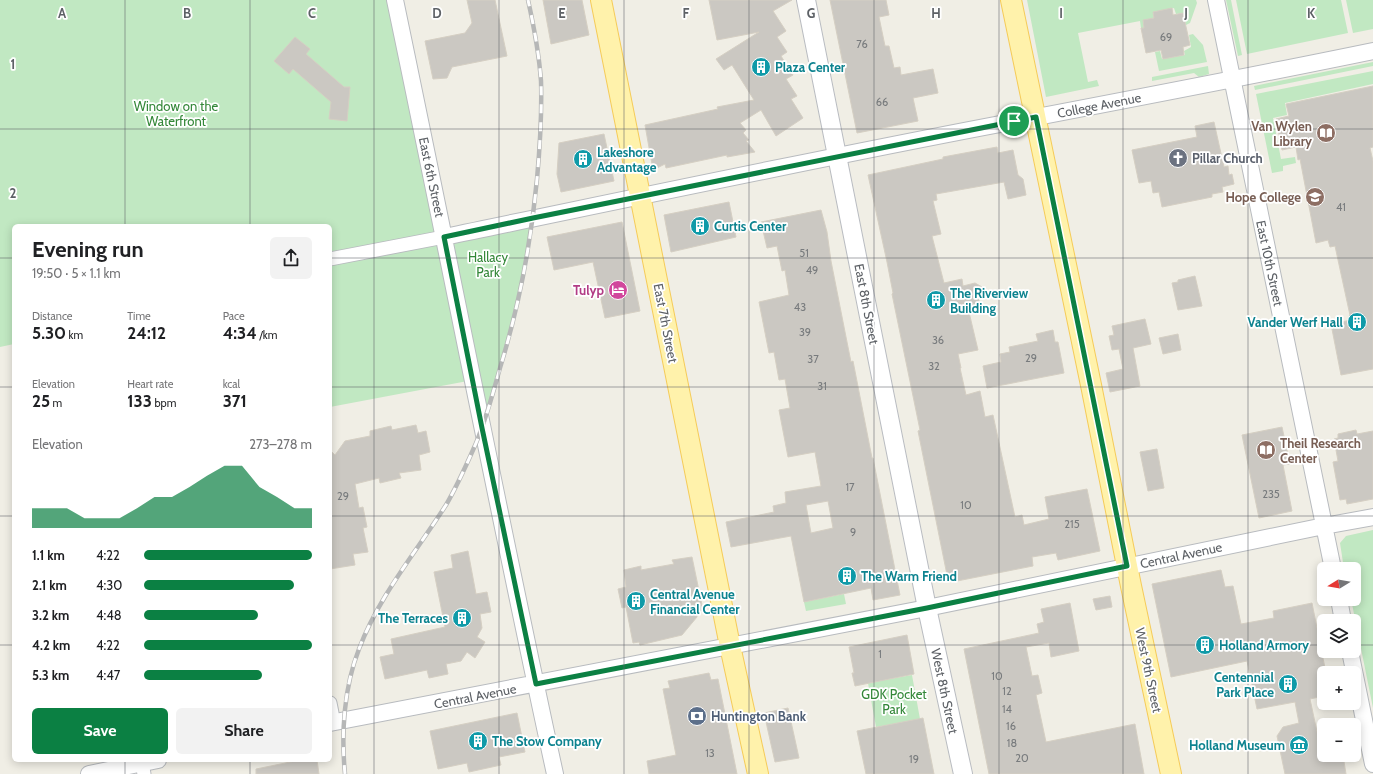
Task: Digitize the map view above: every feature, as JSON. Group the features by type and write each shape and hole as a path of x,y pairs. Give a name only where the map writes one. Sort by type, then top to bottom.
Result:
{"main road":[{"name":"East 7th Street","path":"601,0 730,646 758,774"},
{"name":"East 8th Street","path":"806,0 927,608"},
{"name":"West 9th Street","path":"1011,0 1171,774"},
{"name":"West 8th Street","path":"927,608 963,774"}],"street":[{"name":"East 6th Street","path":"395,0 555,774"},
{"name":"East 10th Street","path":"1216,0 1332,562"},
{"name":"College Avenue","path":"332,259 838,156 1232,80 1373,50"},
{"name":"Central Avenue","path":"332,723 927,608 1373,517"},
{"path":"1351,658 1373,764"},
{"path":"89,774 143,769 155,762"}],"green space":[{"name":"Window on the Waterfront","path":"0,0 395,0 473,380 332,407 332,224 12,224 12,344 0,347"},
{"path":"1027,0 1196,0 1197,3 1190,23 1186,25 1183,13 1176,14 1174,8 1153,12 1154,18 1143,20 1144,28 1141,28 1140,21 1078,33 1088,82 1097,80 1099,86 1046,97"},
{"path":"1226,0 1231,0 1242,55 1238,56"},
{"path":"1236,0 1341,0 1348,33 1247,54"},
{"path":"1346,0 1373,0 1373,29 1353,33"},
{"path":"1193,34 1203,45 1207,62 1159,71 1155,52 1160,51 1162,59 1185,55 1184,51 1191,47 1189,35"},
{"path":"1373,62 1373,66 1255,90 1254,86"},
{"path":"1208,66 1209,74 1199,77 1194,73 1152,81 1152,77"},
{"path":"1373,71 1373,84 1285,103 1287,115 1273,118 1281,159 1295,157 1296,163 1283,166 1283,171 1272,173 1256,94"},
{"name":"Hallacy Park","path":"533,218 524,274 507,346 483,423 446,237"},
{"path":"1373,530 1373,708 1361,649 1361,614 1354,614 1352,606 1361,606 1361,562 1343,562 1340,543 1346,536"},
{"path":"844,594 846,604 806,611 804,602"},
{"name":"GDK Pocket Park","path":"912,675 920,719 876,727 868,683"}],"building":[{"path":"467,0 495,0 507,56 452,67 447,78 433,79 425,41 465,33 472,23"},
{"path":"543,0 582,0 589,35 551,44"},
{"path":"709,0 792,0 773,11 786,31 777,37 787,52 781,56 793,75 786,79 797,96 791,99 803,118 776,136 761,110 740,123 746,130 743,133 749,140 746,141 755,152 727,157 727,155 666,168 665,164 653,170 645,125 718,109 717,107 754,100 732,65 724,70 716,59 759,32 717,40"},
{"path":"830,0 886,0 889,15 879,17 885,46 889,46 894,68 900,67 901,75 933,69 938,93 913,98 918,121 857,133"},
{"path":"1172,8 1173,15 1183,13 1190,45 1183,47 1184,55 1163,59 1161,50 1146,53 1141,28 1144,28 1143,20 1154,18 1153,12"},
{"path":"295,37 310,49 306,54 344,87 350,87 347,121 329,119 331,102 293,69 289,74 274,61"},
{"path":"1373,86 1373,147 1370,148 1373,161 1373,369 1341,375 1331,324 1351,320 1335,246 1330,247 1328,240 1316,243 1300,159 1298,160 1296,147 1282,150 1276,119 1289,116 1286,104"},
{"name":"Pillar Church","path":"1214,122 1224,167 1228,166 1229,175 1232,174 1234,184 1222,187 1223,192 1212,194 1212,197 1162,207 1159,192 1153,193 1151,181 1139,183 1132,150 1197,137 1195,126"},
{"name":"Lakeshore Advantage","path":"604,134 614,181 561,192 557,174 559,143"},
{"path":"997,147 998,153 1013,150 1018,175 1023,179 1026,195 1008,199 1004,182 936,194 937,200 933,201 941,234 932,236 944,283 962,279 963,286 975,283 982,287 984,295 978,296 980,305 968,308 978,350 958,354 966,395 980,391 985,417 993,415 1015,517 1022,515 1024,525 1049,519 1045,497 1087,489 1100,551 1058,560 1056,553 1032,557 1033,566 957,581 947,575 918,431 920,430 892,294 887,262 868,175 943,159 943,157"},
{"name":"Curtis Center","path":"729,202 736,237 671,252 664,215"},
{"path":"821,210 827,232 831,261 851,362 853,361 900,595 873,600 871,588 804,602 791,536 731,547 726,522 774,512 773,506 786,503 785,492 821,486 815,452 788,457 779,410 790,408 785,379 779,380 774,352 769,353 759,302 789,295 785,270 782,271 777,246 767,248 761,222","holes":["828,501 833,528 811,533 806,505"]},
{"name":"Tulyp","path":"622,222 640,311 605,318 593,262 554,270 547,237"},
{"path":"1195,276 1202,306 1178,310 1172,283"},
{"path":"1145,319 1151,344 1133,348 1140,386 1110,392 1106,373 1123,369 1119,349 1112,350 1109,336 1114,335 1112,326"},
{"path":"1053,330 1055,342 1058,342 1064,373 987,388 983,366 1001,362 1000,354 1010,352 1009,347 1038,341 1036,334"},
{"path":"1178,334 1181,350 1163,354 1159,338"},
{"path":"416,425 418,433 426,431 430,452 419,455 421,470 399,473 401,478 380,483 379,478 355,484 359,508 363,507 367,527 363,528 368,552 353,554 355,565 332,569 332,452 335,455 345,441 370,436 370,431 391,426 392,430"},
{"path":"1282,427 1290,464 1283,465 1292,511 1259,518 1242,435"},
{"path":"1356,430 1357,434 1373,431 1373,499 1347,504 1346,499 1340,500 1333,462 1338,461 1334,439 1338,438 1338,434"},
{"path":"1157,449 1164,488 1148,491 1140,452"},
{"name":"The Terraces","path":"468,551 476,594 487,592 491,612 480,614 482,628 477,637 485,642 475,658 467,652 461,661 446,664 448,674 429,678 427,670 385,679 380,657 394,654 391,639 445,627 434,572 453,568 451,555"},
{"name":"Central Avenue Financial Center","path":"692,557 703,610 697,612 697,617 682,635 640,645 639,642 633,643 626,607 622,608 618,589 626,587 624,570 641,566 641,570 674,564 672,560"},
{"path":"1221,570 1225,587 1233,586 1241,624 1274,618 1273,611 1312,603 1317,628 1317,658 1323,658 1325,666 1317,666 1317,698 1310,699 1317,732 1317,762 1344,762 1346,774 1285,774 1277,736 1283,727 1299,723 1295,702 1257,709 1247,661 1171,677 1152,584"},
{"path":"1110,596 1112,607 1096,610 1093,599"},
{"path":"1070,603 1079,651 1051,657 1049,643 1026,647 1032,676 1038,675 1042,693 1036,695 1046,742 1135,724 1144,774 989,774 964,649 1039,633 1037,624 1044,622 1041,609"},
{"path":"907,635 914,674 855,686 849,647"},
{"name":"Huntington Bank","path":"709,673 711,680 718,679 737,774 649,774 647,761 676,755 663,689 670,688 668,681"},
{"path":"788,708 799,758 775,762 764,713"},
{"name":"The Stow Company","path":"517,713 525,752 499,757 501,765 469,772 467,763 438,769 430,731"},
{"path":"923,718 934,774 866,774 857,731"},
{"path":"290,762 317,762 319,774 256,774 256,769"}],"railway":[{"path":"345,774 343,743 345,710 350,679 359,649 367,630 387,593 446,505 464,471 485,420 513,321 528,251 537,179 540,130 541,81 536,40 528,0"}],"place":[{"name":"Plaza Center","path":"761,67"},
{"name":"Van Wylen Library","path":"1326,133"},
{"name":"Pillar Church","path":"1178,158"},
{"name":"Lakeshore Advantage","path":"583,159"},
{"name":"Hope College","path":"1315,197"},
{"name":"Curtis Center","path":"700,226"},
{"name":"Tulyp","path":"618,290"},
{"name":"The Riverview Building","path":"936,300"},
{"name":"Vander Werf Hall","path":"1357,322"},
{"name":"Theil Research Center","path":"1266,450"},
{"name":"The Warm Friend","path":"847,576"},
{"name":"Central Avenue Financial Center","path":"636,601"},
{"name":"The Terraces","path":"462,618"},
{"name":"Holland Armory","path":"1205,645"},
{"name":"Centennial Park Place","path":"1288,684"},
{"name":"Huntington Bank","path":"697,716"},
{"name":"The Stow Company","path":"478,741"},
{"name":"Holland Museum","path":"1299,745"}],"route":[{"path":"1036,117 1127,566 927,608 536,684 482,428 444,237 1014,121 1036,117"}]}
